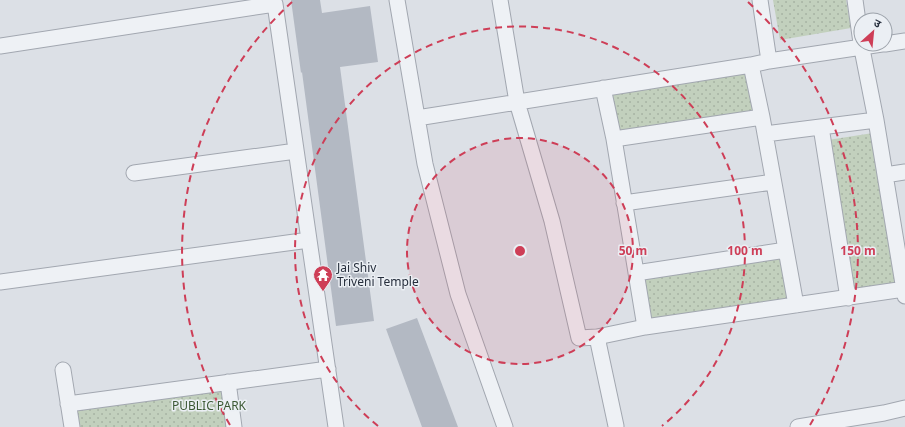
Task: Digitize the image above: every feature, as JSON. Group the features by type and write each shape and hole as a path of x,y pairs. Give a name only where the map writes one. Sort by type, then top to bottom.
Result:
{"street":[{"path":"397,0 425,164 458,294 505,427"},
{"path":"500,0 518,102 552,221 579,338 597,337 645,327 796,305 905,292 876,120 862,52"},
{"path":"760,0 769,61"},
{"path":"855,0 857,12"},
{"path":"0,46 275,4 336,427"},
{"path":"893,43 905,41"},
{"path":"417,118 751,65 853,46"},
{"path":"751,65 762,117 796,305"},
{"path":"604,88 614,139 645,327"},
{"path":"614,139 762,117"},
{"path":"765,134 876,120"},
{"path":"821,127 848,298"},
{"path":"134,172 296,151"},
{"path":"885,176 905,172"},
{"path":"624,203 773,182"},
{"path":"0,282 309,240"},
{"path":"636,273 786,250"},
{"path":"597,337 616,426"},
{"path":"68,404 328,369"},
{"path":"63,370 72,427"},
{"path":"228,382 234,427"},
{"path":"798,427 885,420 905,408"}],"green space":[{"path":"773,0 846,0 851,28 780,40"},
{"path":"747,62 755,113 618,134 610,83"},
{"path":"873,133 897,286 853,293 828,140"},
{"path":"781,256 788,301 648,322 641,277"},
{"name":"PUBLIC PARK","path":"228,382 234,427 72,427 68,404"}],"building":[{"path":"291,0 320,0 322,13 370,6 378,62 340,67 374,321 336,326"},
{"path":"417,318 458,427 422,427 386,329"}],"place":[{"name":"Jai Shiv Triveni Temple","path":"323,292"}]}
